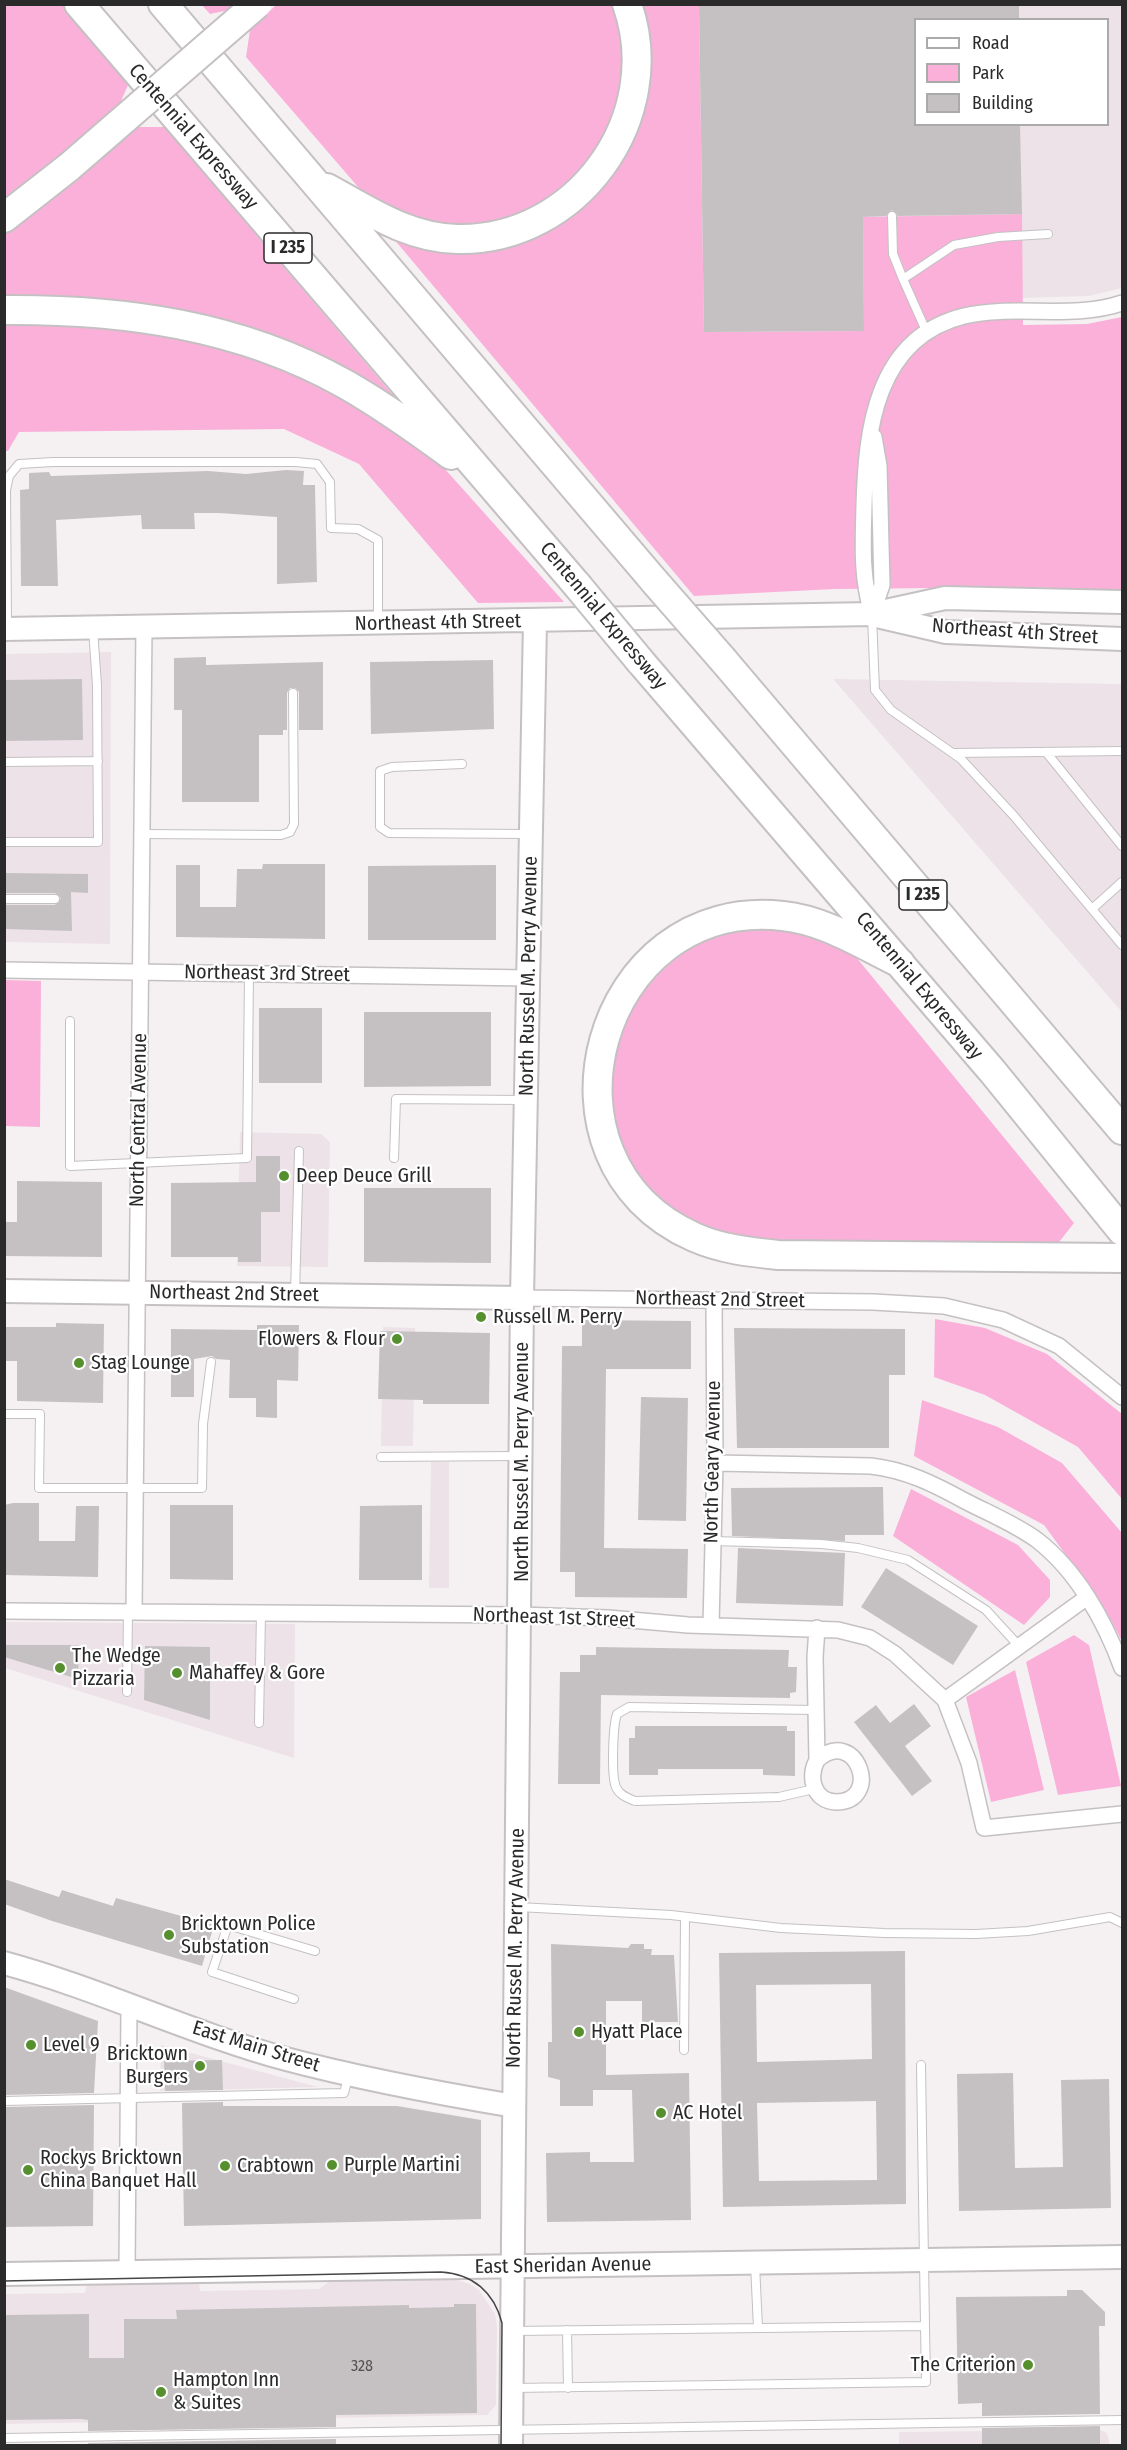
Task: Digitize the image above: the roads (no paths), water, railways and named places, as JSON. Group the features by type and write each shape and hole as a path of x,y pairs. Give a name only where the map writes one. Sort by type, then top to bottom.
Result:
{"highway":[{"name":"Centennial Expressway","path":"79,4 900,963 1122,1231"},
{"name":"I 235","path":"163,4 1122,1130"},
{"path":"4,218 69,167 257,4"},
{"path":"310,179 398,226 428,236 458,239 490,237 540,219 567,203 588,184 604,165 626,122 633,101 636,76 635,43 627,4"},
{"path":"4,310 83,311 131,316 206,329 266,348 319,370 380,405 498,492"},
{"path":"900,963 830,928 785,916 761,914 738,915 699,927 657,953 638,971 621,997 603,1036 598,1061 598,1113 608,1147 628,1184 653,1211 676,1228 710,1244 738,1251 789,1255 1122,1258"}],"street":[{"path":"872,614 864,585 862,563 865,465 880,390 896,362 927,333 948,321 978,314 1094,309 1122,303"},
{"name":"Northeast 4th Street","path":"6,629 872,614 945,598 1122,602"},
{"name":"Northeast 4th Street","path":"872,614 946,632 1122,639"},
{"name":"North Russel M. Perry Avenue","path":"511,2437 521,1615 522,1298 535,621"},
{"name":"North Central Avenue","path":"131,1612 135,1488 144,627"},
{"name":"Northeast 3rd Street","path":"4,970 529,978"},
{"name":"Northeast 2nd Street","path":"4,1291 914,1303 973,1312 1003,1320 1059,1346 1122,1397"},
{"name":"North Geary Avenue","path":"711,1625 715,1463 714,1300"},
{"path":"715,1463 871,1466 896,1469 922,1478 1035,1539 1057,1558 1100,1617 1122,1668"},
{"path":"945,1700 1086,1598"},
{"name":"Northeast 1st Street","path":"4,1611 521,1615 838,1630 870,1638 913,1667 945,1700 969,1763 984,1828 1122,1814"},
{"path":"817,1628 815,1710 817,1760"},
{"path":"844,1752 858,1762 862,1781 857,1792 847,1800 834,1802 823,1798 814,1789 812,1780 813,1768 817,1760 824,1754 844,1752"},
{"name":"East Main Street","path":"4,1963 56,1977 233,2042 285,2058 427,2091 514,2106"},
{"path":"127,2272 129,2003"},
{"name":"East Sheridan Avenue","path":"4,2274 1122,2257"}],"lane":[{"path":"892,216 893,254 927,333"},
{"path":"903,279 954,246 998,237 1048,234"},
{"path":"6,629 6,490 9,476 19,464 53,462 296,462 317,464 330,482 331,528 357,529 378,540 378,623"},
{"path":"872,614 875,690 891,710 954,753 1014,816 1122,945"},
{"path":"4,842 98,842 98,761 93,627"},
{"path":"141,834 281,835 290,832 294,824 293,693"},
{"path":"954,753 1122,750"},
{"path":"1046,752 1122,846"},
{"path":"4,762 98,761"},
{"path":"462,764 392,767 380,771 380,827 389,834 531,834"},
{"path":"1092,909 1122,882"},
{"path":"4,899 55,899"},
{"path":"70,1021 70,1166 247,1158 249,974"},
{"path":"394,1158 396,1099 527,1100"},
{"path":"295,1295 299,1150"},
{"path":"4,1414 40,1414 39,1488 202,1488 203,1424 211,1362"},
{"path":"381,1457 522,1456"},
{"path":"713,1541 830,1545 858,1548 908,1560 986,1610 1020,1646"},
{"path":"127,1692 131,1612"},
{"path":"259,1723 261,1613"},
{"path":"814,1789 779,1797 636,1801 624,1796 616,1786 613,1726 617,1714 629,1707 815,1710"},
{"path":"517,1907 685,1917 781,1928 976,1935 1028,1930 1110,1917 1122,1923"},
{"path":"684,2050 685,1917"},
{"path":"294,2000 212,1972 228,1924 315,1951"},
{"path":"512,2388 926,2382 921,2066"},
{"path":"4,2101 344,2093 349,2073"},
{"path":"755,2263 758,2328"},
{"path":"513,2331 925,2326"},
{"path":"567,2330 568,2388"},
{"path":"4,2438 511,2437 1122,2420"}],"tram line":[{"path":"4,2281 441,2272 463,2276 488,2294 494,2302 502,2323 501,2446"}],"place":[{"name":"Deep Deuce Grill","path":"284,1176"},
{"name":"Russell M. Perry","path":"481,1317"},
{"name":"Flowers & Flour","path":"397,1339"},
{"name":"Stag Lounge","path":"79,1363"},
{"name":"The Wedge Pizzaria","path":"60,1668"},
{"name":"Mahaffey & Gore","path":"177,1673"},
{"name":"Bricktown Police Substation","path":"169,1935"},
{"name":"Hyatt Place","path":"579,2032"},
{"name":"Level 9","path":"31,2045"},
{"name":"Bricktown Burgers","path":"200,2066"},
{"name":"AC Hotel","path":"661,2113"},
{"name":"Purple Martini","path":"332,2165"},
{"name":"Crabtown","path":"225,2166"},
{"name":"Rockys Bricktown China Banquet Hall","path":"28,2170"},
{"name":"The Criterion","path":"1028,2365"},
{"name":"Hampton Inn & Suites","path":"161,2392"}]}
